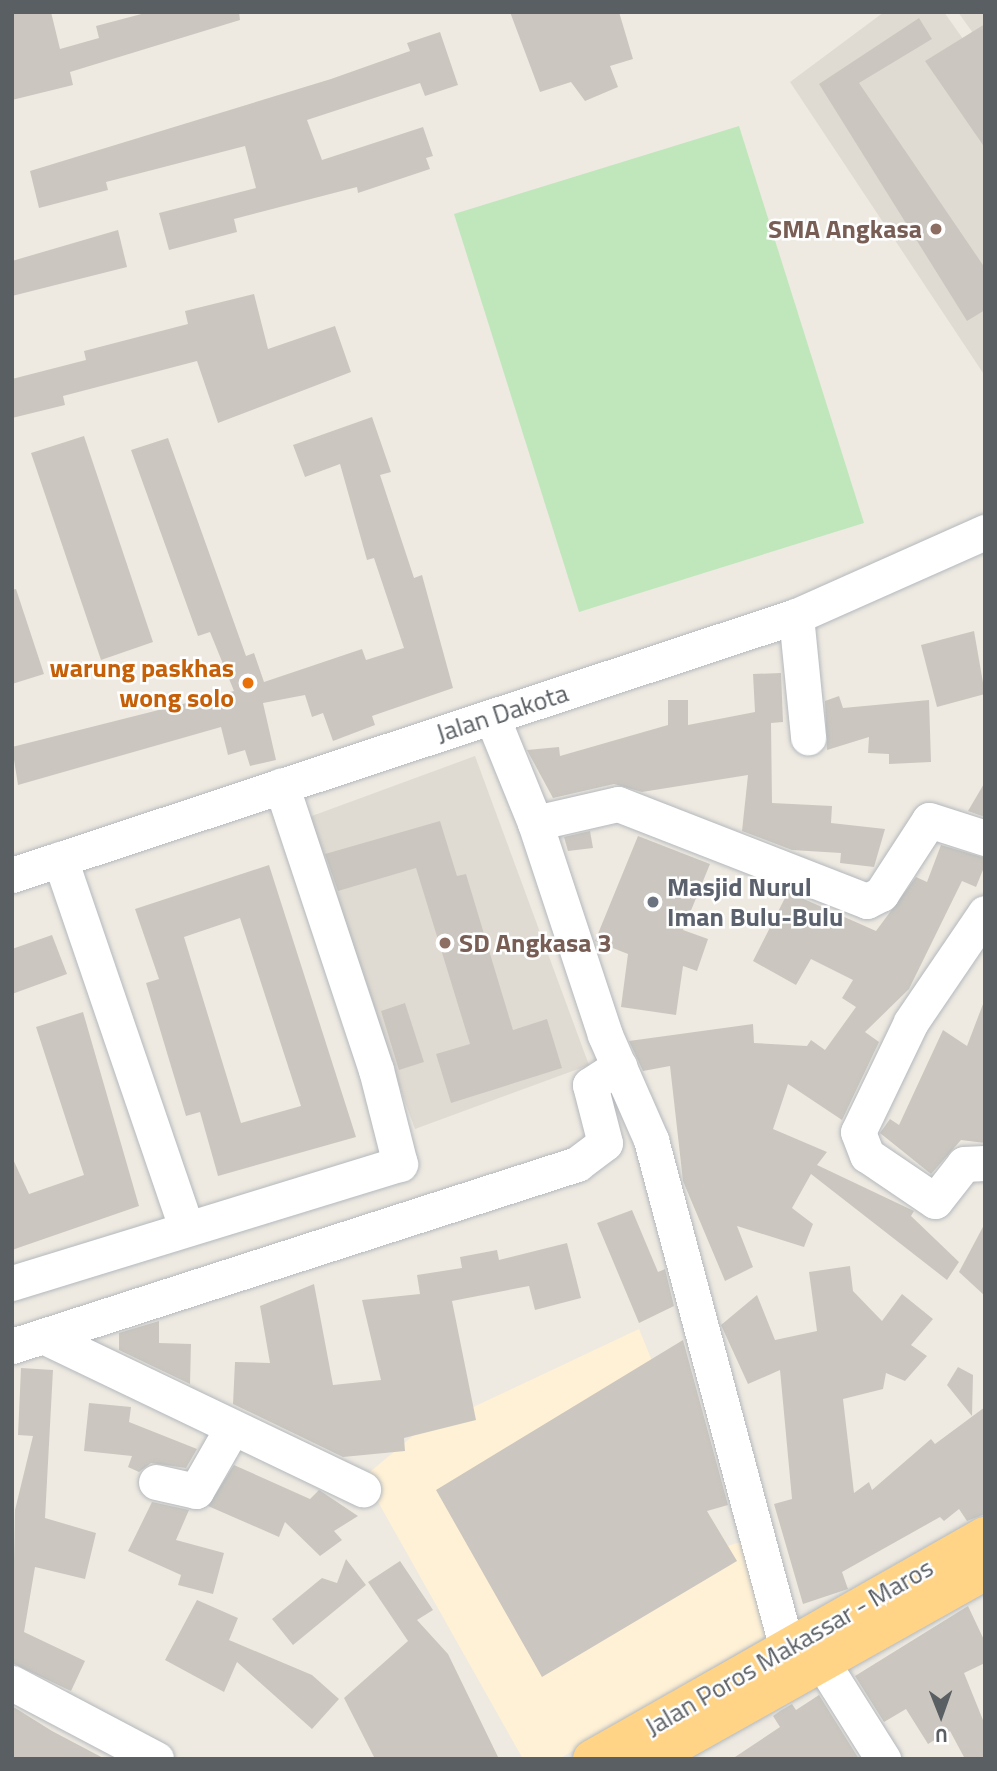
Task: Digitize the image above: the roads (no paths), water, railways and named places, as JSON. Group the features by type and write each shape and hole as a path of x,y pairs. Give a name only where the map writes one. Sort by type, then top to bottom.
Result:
{"highway":[{"name":"Jalan Poros Makassar - Maros","path":"592,1759 985,1536"},
{"name":"Jalan Poros Makassar - Maros","path":"650,1759 985,1571"}],"street":[{"name":"Jalan Dakota","path":"12,875 796,617 985,532"},
{"path":"796,617 808,737"},
{"path":"492,717 535,823 619,1066 651,1140 787,1648"},
{"path":"12,1283 186,1228 390,1169 402,1157 281,785"},
{"path":"535,823 618,804 867,901 881,894 929,820 985,838"},
{"path":"61,859 186,1228"},
{"path":"985,913 911,1021 858,1132 867,1155 935,1201 964,1164 985,1163"},
{"path":"28,1341 576,1164 605,1143 590,1085 619,1066"},
{"path":"28,1341 231,1430 356,1480 363,1489"},
{"path":"156,1482 196,1491 231,1430"},
{"path":"822,1662 883,1759"},
{"path":"12,1683 156,1759"}],"place":[{"name":"SMA Angkasa","path":"936,229"},
{"name":"warung paskhas wong solo","path":"248,683"},
{"name":"Masjid Nurul Iman Bulu-Bulu","path":"653,902"},
{"name":"SD Angkasa 3","path":"445,943"}]}
